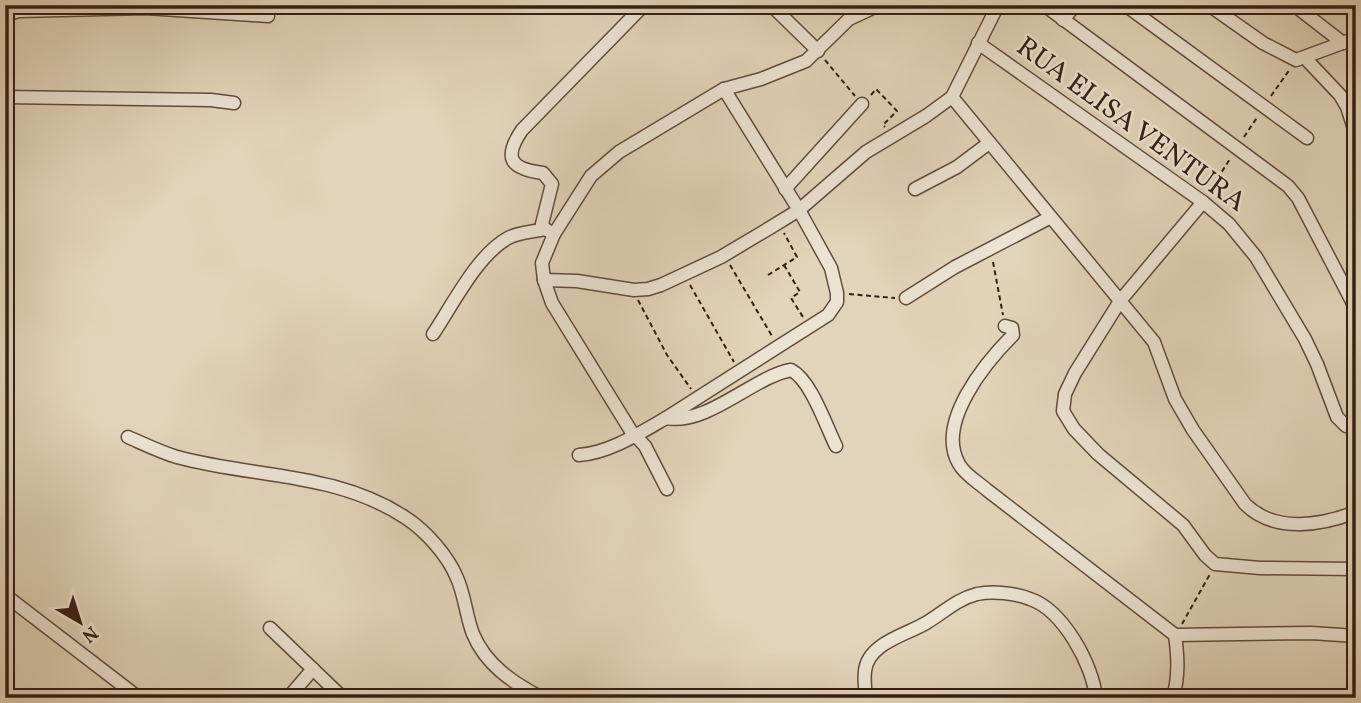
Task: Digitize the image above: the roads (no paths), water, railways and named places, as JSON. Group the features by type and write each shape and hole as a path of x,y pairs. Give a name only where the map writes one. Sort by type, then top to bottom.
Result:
{"street":[{"path":"549,232 542,220 552,184 542,173 525,171 516,166 511,157 514,142 522,130 644,5"},
{"path":"771,5 818,51"},
{"path":"667,489 645,446 635,435 559,316 544,280 543,257 549,232 591,176 606,162 724,89 793,68 806,61 849,19 879,5"},
{"path":"544,280 577,281 634,290 661,285 725,255 778,223 799,210 866,152 952,97 998,5"},
{"path":"1044,5 1288,186 1298,198 1356,309"},
{"path":"1063,20 1075,5"},
{"path":"1125,5 1307,138"},
{"path":"1209,5 1263,43 1301,59 1340,95 1356,135"},
{"path":"1294,5 1343,43"},
{"path":"5,15 19,11 146,7 268,16"},
{"path":"1301,59 1356,38"},
{"name":"RUA ELISA VENTURA","path":"978,43 1203,202 1229,224 1256,257 1309,347 1337,417 1346,426 1356,428"},
{"path":"579,455 590,454 635,435 666,418 809,327 832,311 837,302 831,268 799,210 724,89"},
{"path":"5,97 211,100 234,103"},
{"path":"952,97 1049,218 1154,342 1175,399 1193,430 1231,486 1254,513 1266,520 1300,524 1326,522 1356,512"},
{"path":"785,189 862,104"},
{"path":"915,189 957,167 989,142"},
{"path":"1203,202 1121,301 1075,373 1065,394 1063,411 1074,429 1098,454 1182,524 1205,555 1216,564 1260,568 1356,569"},
{"path":"906,298 955,267 1049,218"},
{"path":"433,334 492,250 516,235 549,232"},
{"path":"1004,326 1012,328 1013,335 982,368 959,412 953,444 958,463 987,489 1175,635 1311,633 1356,636"},
{"path":"666,418 678,419 707,410 791,370 798,374 805,384 836,446"},
{"path":"128,437 180,458 332,484 376,500 409,519 448,561 457,578 474,635 484,653 510,680 542,698"},
{"path":"866,698 864,670 867,661 878,649 956,603 978,594 1005,593 1032,599 1056,617 1080,648 1094,679 1096,698"},
{"path":"5,595 139,698"},
{"path":"270,628 343,698"},
{"path":"1173,698 1178,682 1179,662 1175,635"},
{"path":"288,698 313,669"}]}
